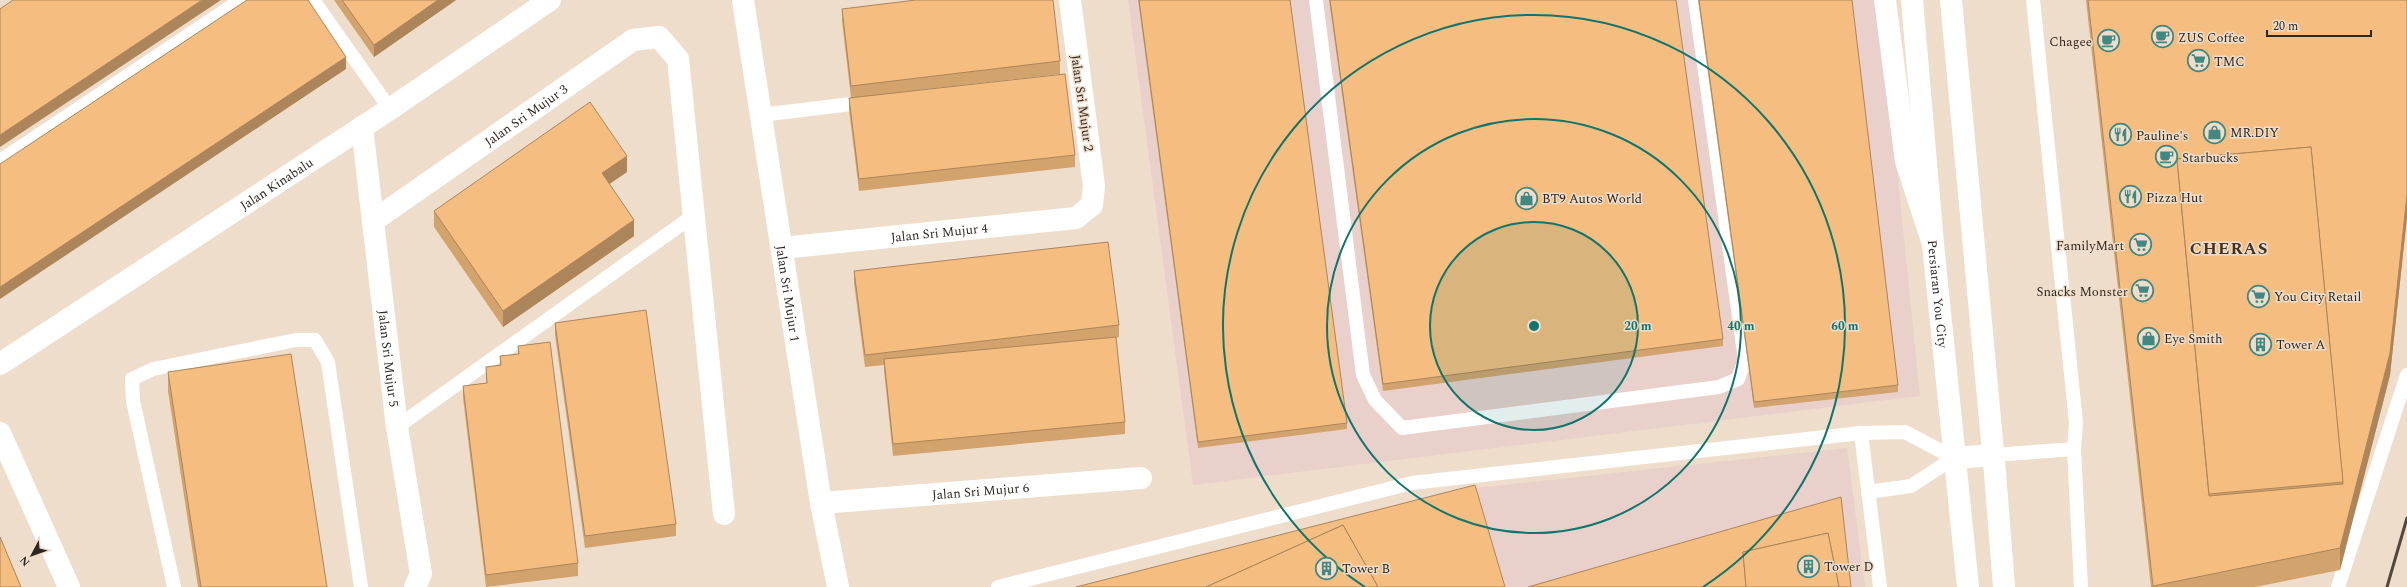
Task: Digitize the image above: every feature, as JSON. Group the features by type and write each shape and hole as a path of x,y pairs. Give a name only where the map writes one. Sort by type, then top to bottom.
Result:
{"street":[{"name":"Jalan Kinabalu","path":"0,364 390,110 550,0"},
{"name":"Jalan Sri Mujur 1","path":"742,0 821,503 838,587"},
{"name":"Jalan Sri Mujur 2","path":"1070,0 1071,77 1094,186 1092,205"},
{"path":"1884,0 1906,160 1934,244"},
{"name":"Persiaran You City","path":"1912,0 1954,458 1968,587"},
{"path":"1951,0 2004,587"},
{"name":"Jalan Sri Mujur 3","path":"373,220 632,40 659,38 678,59 693,216"},
{"name":"Jalan Sri Mujur 5","path":"362,127 398,427 421,574 415,587"},
{"name":"Jalan Sri Mujur 4","path":"782,248 1076,218 1092,205"},
{"path":"693,216 724,514"},
{"path":"0,433 69,587"},
{"path":"1954,458 1993,455"},
{"name":"Jalan Sri Mujur 6","path":"821,503 1141,478"}],"lane":[{"path":"0,161 241,0"},
{"path":"313,0 390,110"},
{"path":"1316,0 1363,375 1375,400 1402,428 1718,387 1738,379 1745,360 1695,0"},
{"path":"2034,0 2075,416 2074,449 2080,587"},
{"path":"761,115 885,100"},
{"path":"398,427 693,216"},
{"path":"174,587 133,401 132,379 153,368 296,340 315,340 328,362 361,587"},
{"path":"2338,587 2407,376"},
{"path":"998,587 1412,483 1861,433 1905,432 1954,458 1911,486 1868,492"},
{"path":"1861,433 1880,587"},
{"path":"1993,455 2074,449"}],"shaded area":[{"name":"BT9 Autos World","path":"1128,0 1880,0 1920,396 1193,485"},
{"path":"1847,448 1865,587 1080,587 1474,488"}],"building":[{"path":"13,0 202,0 0,135 0,9"},
{"path":"247,0 308,0 346,57 0,287 0,164"},
{"path":"342,0 438,0 374,45"},
{"path":"916,0 1053,0 1060,61 851,86 842,9"},
{"path":"1139,0 1290,0 1347,423 1198,442"},
{"path":"1330,0 1676,0 1723,339 1383,384"},
{"path":"1699,0 1852,0 1898,385 1754,402"},
{"name":"You City Retail","path":"2088,0 2407,0 2407,195 2390,353 2340,548 2153,586","holes":["2311,147 2343,484 2209,496 2177,159"]},
{"path":"1065,74 1075,155 859,179 849,98"},
{"path":"590,102 627,156 602,173 634,220 503,311 434,211"},
{"name":"Tower A","path":"2311,147 2343,482 2209,494 2177,159"},
{"path":"1108,242 1119,325 865,355 854,271"},
{"path":"646,310 676,524 585,536 555,323"},
{"path":"1116,337 1125,422 893,444 884,359"},
{"path":"550,342 578,563 486,575 463,386 487,383 486,367 501,365 500,356 519,354 518,346"},
{"path":"291,354 327,587 201,587 168,372"},
{"path":"1475,485 1505,587 1378,587 1343,525 1206,587 1076,587"},
{"path":"1841,497 1851,587 1839,587 1828,533 1743,552 1746,587 1528,587"},
{"path":"1343,525 1378,587 1206,587"},
{"path":"1828,533 1839,587 1746,587 1743,552"},
{"path":"0,537 21,587 0,587"}],"railway":[{"path":"2387,587 2407,518"}],"place":[{"name":"ZUS Coffee","path":"2162,37"},
{"name":"Chagee","path":"2108,41"},
{"name":"TMC","path":"2198,61"},
{"name":"MR.DIY","path":"2214,132"},
{"name":"Pauline's","path":"2121,135"},
{"name":"Starbucks","path":"2167,157"},
{"name":"Pizza Hut","path":"2130,197"},
{"name":"BT9 Autos World","path":"1527,198"},
{"name":"FamilyMart","path":"2140,245"},
{"name":"Snacks Monster","path":"2143,291"},
{"name":"You City Retail","path":"2259,296"},
{"name":"Eye Smith","path":"2149,338"},
{"name":"Tower A","path":"2260,344"},
{"name":"Tower D","path":"1808,566"},
{"name":"Tower B","path":"1327,568"}],"district":[{"name":"CHERAS","path":"2229,248"}]}
